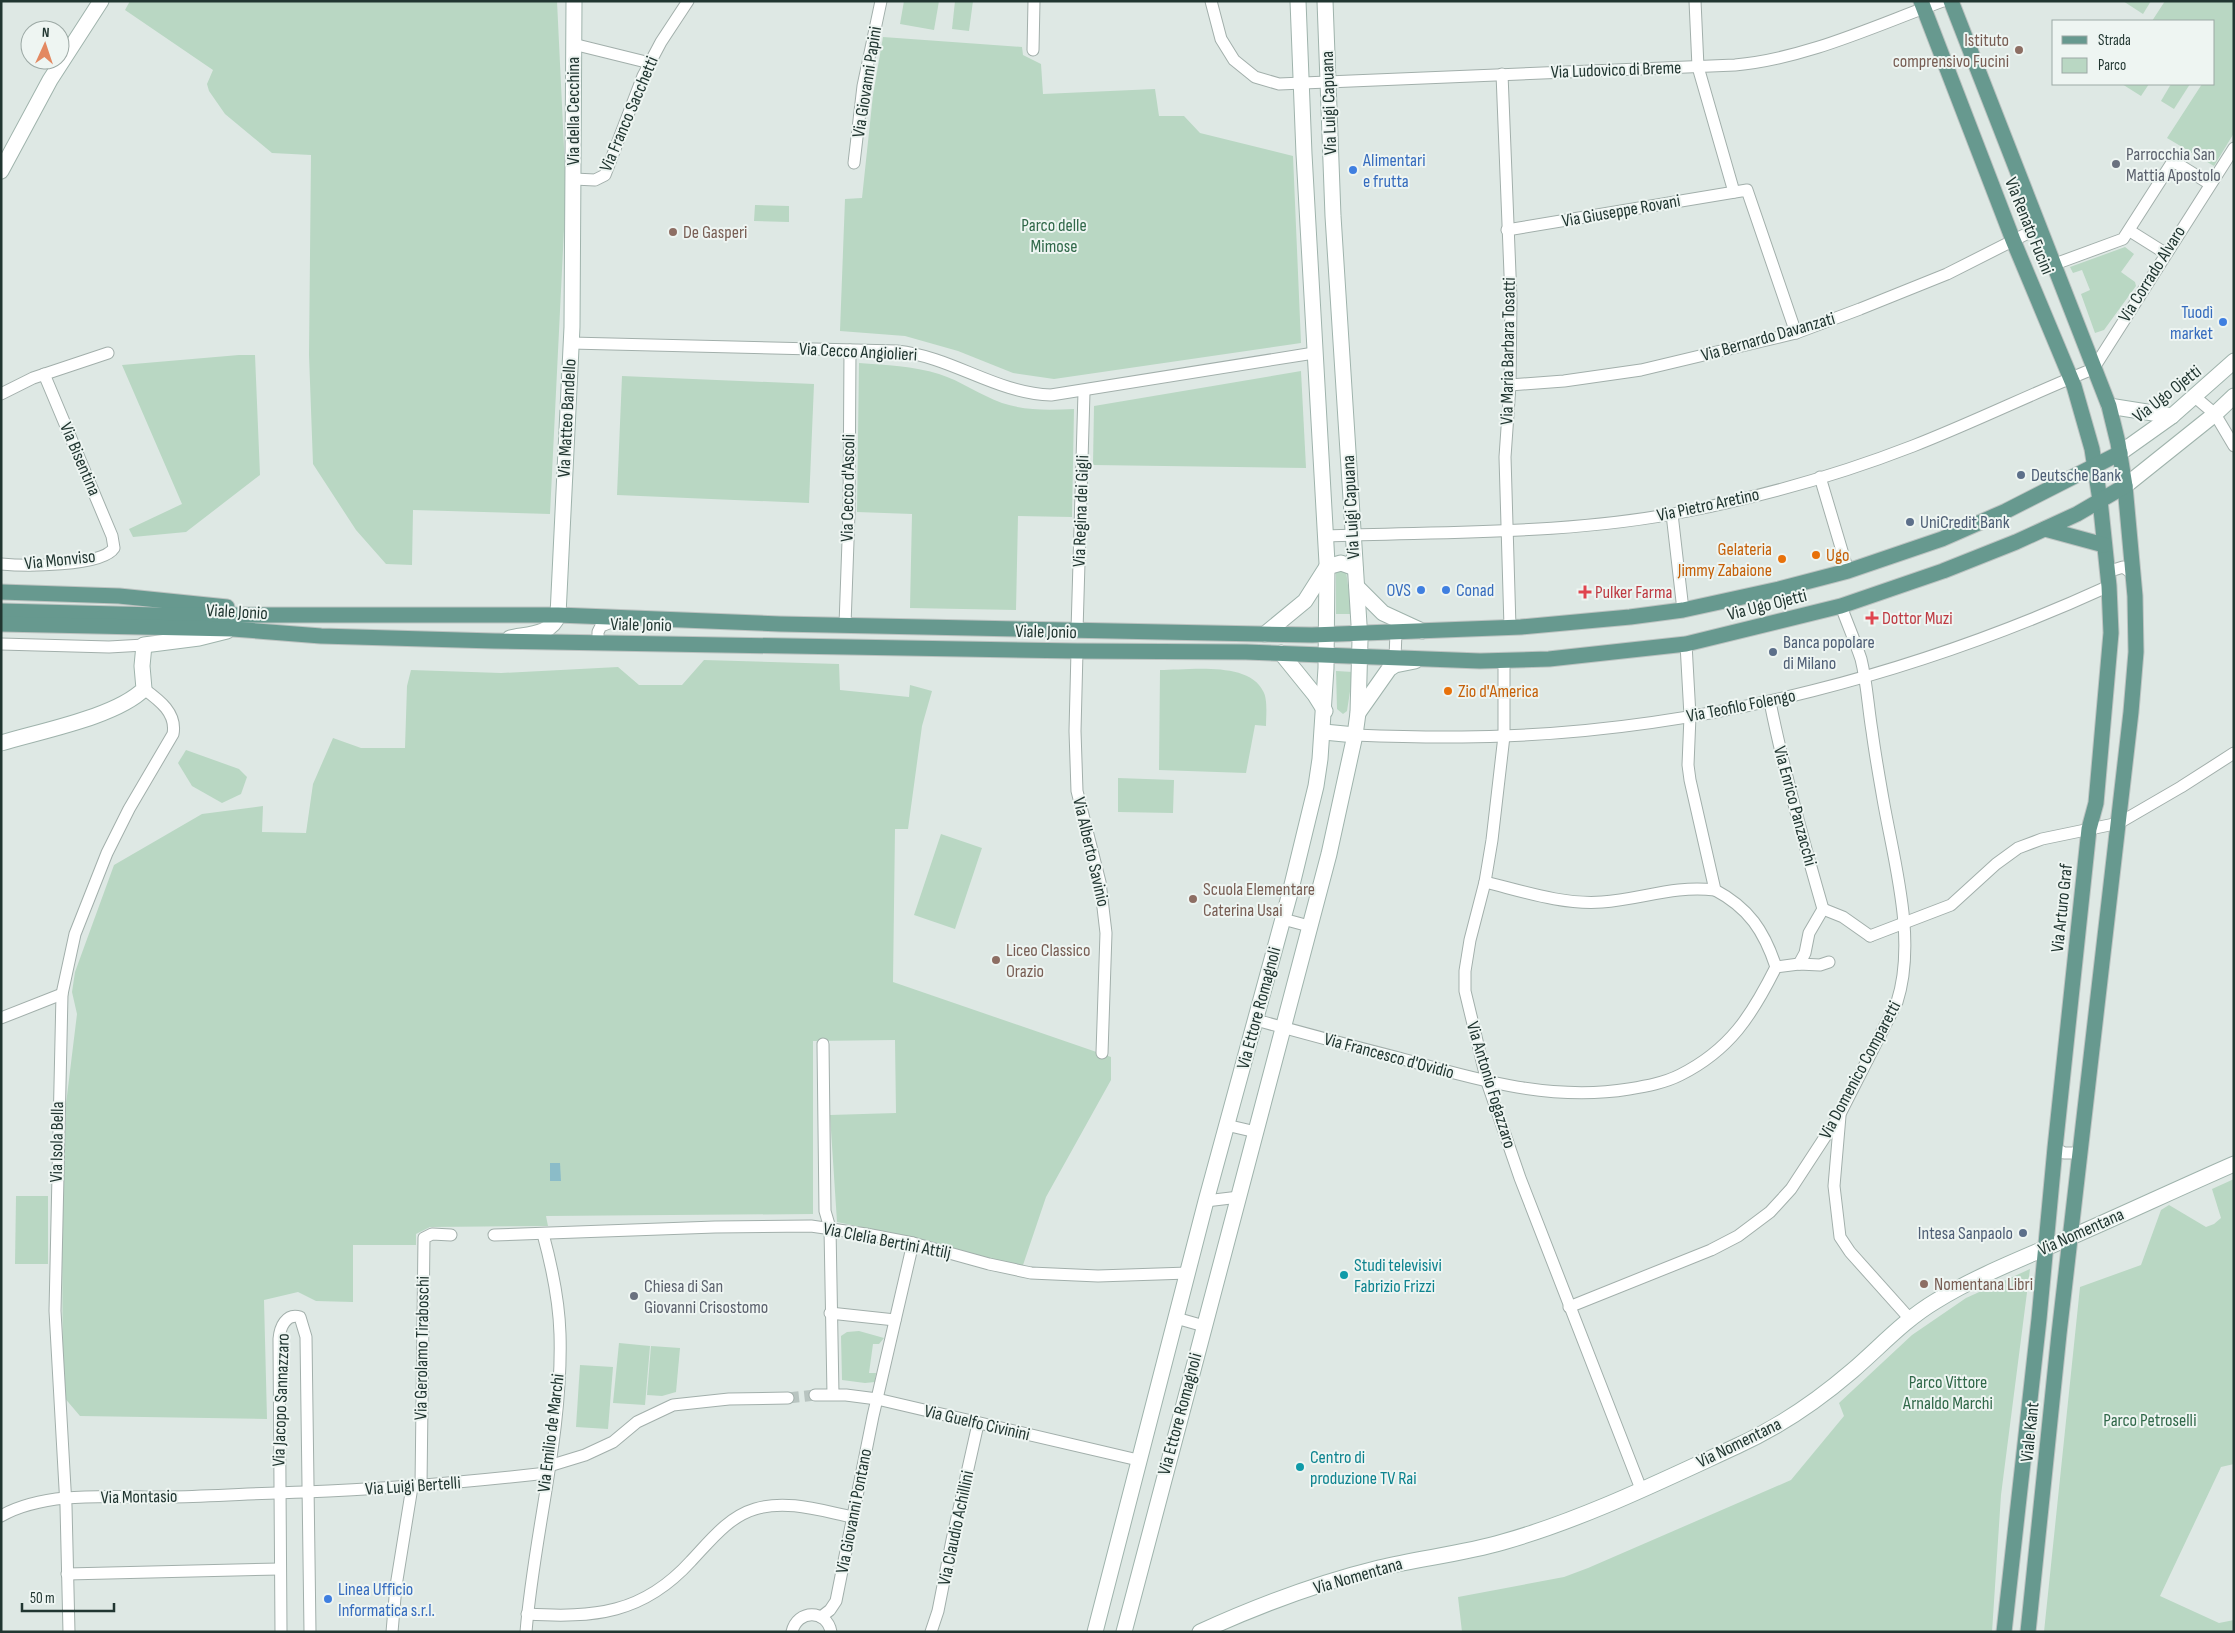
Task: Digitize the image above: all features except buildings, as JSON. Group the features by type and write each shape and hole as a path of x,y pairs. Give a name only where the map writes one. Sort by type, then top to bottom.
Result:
{"main road":[{"name":"Via Renato Fucini","path":"1951,1 2109,406 2120,452 2125,486"},
{"name":"Via Renato Fucini","path":"1922,5 2013,240 2070,378 2087,426 2100,500"},
{"name":"Via Ugo Ojetti","path":"1360,634 1510,627 1621,618 1683,610 1780,589 1903,554 1949,536 2014,507 2120,452"},
{"name":"Via Ugo Ojetti","path":"1360,657 1504,661 1599,655 1686,644 1841,606 1965,563 2077,514 2125,486"},
{"path":"2071,1237 2119,823 2135,665 2136,621 2125,486"},
{"name":"Via Arturo Graf","path":"2045,1248 2089,829 2096,802 2110,656 2108,580 2100,500"},
{"path":"2045,529 2104,545"},
{"path":"1,592 144,598 288,615"},
{"name":"Viale Jonio","path":"1,611 288,615 558,615 845,625 1327,636 1360,634"},
{"name":"Viale Jonio","path":"1,624 233,629 321,636 494,641 1077,651 1181,651 1360,657"},
{"name":"Viale Kant","path":"2028,1632 2071,1237"},
{"name":"Viale Kant","path":"2005,1630 2040,1319 2045,1248"}],"street":[{"path":"1,171 50,80 101,1"},
{"name":"Via della Cecchina","path":"573,221 574,1"},
{"name":"Via Franco Sacchetti","path":"574,179 598,180 606,175 637,91 650,63 666,32 688,1"},
{"name":"Via Giovanni Papini","path":"854,163 863,86 881,1"},
{"path":"1033,50 1034,1"},
{"name":"Via Ludovico di Breme","path":"1211,1 1221,39 1229,53 1240,66 1255,78 1280,84 1742,65 1785,58 1922,5 1943,1"},
{"name":"Via Luigi Capuana","path":"1298,1 1300,84 1327,567 1341,563 1355,568 1333,216 1325,1"},
{"path":"1695,1 1698,67 1734,192"},
{"path":"573,44 650,63"},
{"name":"Via Maria Barbara Tosatti","path":"1502,74 1511,299 1510,385 1505,457 1510,627"},
{"name":"Via Corrado Alvaro","path":"2094,366 2233,150"},
{"path":"2055,264 2118,242 2130,231 2173,161 2210,184"},
{"name":"Via Giuseppe Rovani","path":"1507,230 1747,190 1796,332"},
{"name":"Via Matteo Bandello","path":"558,615 571,343 573,221"},
{"name":"Via Bernardo Davanzati","path":"1510,385 1564,381 1641,370 1796,332 1947,274 2040,227"},
{"path":"2130,231 2165,253"},
{"name":"Via Cecco Angiolieri","path":"571,343 897,351 921,354 1024,394 1051,396 1314,353"},
{"name":"Via Cecco d'Ascoli","path":"845,625 849,513 850,350"},
{"path":"1,394 44,374 108,353"},
{"name":"Via Ugo Ojetti","path":"2120,452 2172,416 2234,361"},
{"name":"Via Pietro Aretino","path":"1325,536 1506,530 1588,525 1672,514 1756,495 1820,477 1919,443 2088,371 2094,366"},
{"name":"Via Bisentina","path":"44,374 96,495 114,545"},
{"name":"Via Regina dei Gigli","path":"1077,630 1084,392"},
{"path":"2125,486 2215,414 2234,396"},
{"path":"2195,397 2215,414 2234,446"},
{"path":"2109,406 2172,416"},
{"path":"1820,477 1848,571"},
{"path":"1672,514 1683,610"},
{"name":"Via Monviso","path":"1,564 37,565 90,559 110,552 114,545"},
{"path":"1266,634 1305,601 1327,567"},
{"name":"Via Ettore Romagnoli","path":"1095,1632 1138,1460 1226,1125 1283,919 1316,786 1324,732 1327,656 1327,567"},
{"path":"2108,580 2122,567 2133,574"},
{"name":"Via Ettore Romagnoli","path":"1124,1632 1333,838 1355,736 1358,713 1360,634 1355,568"},
{"name":"Via Teofilo Folengo","path":"1355,736 1504,736 1598,728 1690,716 1770,702 1830,688 1964,644 2108,580"},
{"path":"1357,587 1383,613 1422,631"},
{"name":"Via Domenico Comparetti","path":"1569,1307 1711,1250 1738,1236 1757,1223 1791,1189 1840,1114 1890,1018 1902,985 1905,961 1903,922 1864,676 1860,658 1841,606"},
{"path":"494,641 546,630 553,626 558,615"},
{"path":"598,643 598,632 601,626 607,622 626,618"},
{"path":"1,644 109,647 144,645 199,638 233,629"},
{"path":"1395,658 1396,632"},
{"path":"1686,644 1690,716 1688,765 1715,890"},
{"path":"1,743 107,711 133,699 144,689 142,666 144,645"},
{"name":"Via Alberto Savinio","path":"1077,651 1076,782 1080,808 1100,882 1106,933 1102,1053"},
{"path":"1281,654 1315,695 1325,711"},
{"path":"1358,713 1389,669 1395,665 1422,660"},
{"name":"Via Antonio Fogazzaro","path":"1504,661 1504,736 1492,840 1485,882 1470,940 1465,991 1487,1082 1520,1178 1641,1489"},
{"name":"Via Isola Bella","path":"69,1632 66,1498 55,1310 62,994 75,934 107,853 128,809 173,734 174,723 169,713 161,703 144,689"},
{"name":"Via Enrico Panzacchi","path":"1770,702 1797,819 1823,909"},
{"path":"1324,732 1355,736"},
{"path":"1863,946 1870,936 1951,905 1989,870 2018,848 2042,839 2119,823 2234,753"},
{"path":"1485,882 1534,894 1590,902 1603,902 1674,889 1715,890 1736,903 1755,922 1768,942 1776,967 1799,964 1820,965 1829,962"},
{"path":"1799,964 1805,953 1812,926 1823,909 1843,917 1870,936"},
{"path":"1283,919 1309,926"},
{"name":"Via Francesco d'Ovidio","path":"1256,1020 1487,1082 1540,1092 1620,1091 1666,1081 1702,1062 1740,1028 1759,1000 1776,967"},
{"path":"1,1018 62,994"},
{"path":"823,1044 825,1211 830,1228 830,1313 833,1394"},
{"path":"1840,1114 1834,1186 1840,1237 1850,1252 1910,1319"},
{"path":"1226,1125 1256,1132"},
{"path":"2055,1148 2064,1153 2080,1153"},
{"name":"Via Nomentana","path":"1200,1632 1258,1608 1357,1574 1505,1542 1577,1516 1742,1444 1784,1421 1840,1381 1910,1319 1962,1286 2234,1164"},
{"path":"1206,1200 1239,1197"},
{"name":"Via Clelia Bertini Attilj","path":"494,1235 715,1226 811,1226 913,1243 996,1266 1030,1273 1106,1276 1188,1273"},
{"name":"Via Gerolamo Tiraboschi","path":"416,1487 424,1238 432,1234 451,1235"},
{"name":"Via Emilio de Marchi","path":"526,1632 558,1394 560,1335 556,1292 543,1234"},
{"name":"Via Giovanni Pontano","path":"821,1617 830,1610 836,1601 877,1399 913,1243"},
{"path":"830,1313 895,1320"},
{"name":"Via Jacopo Sannazzaro","path":"281,1632 279,1339 282,1325 294,1316 302,1319 306,1337 310,1632"},
{"path":"1176,1318 1204,1326"},
{"name":"Via Guelfo Civinini","path":"815,1395 833,1394 877,1399 1138,1460"},
{"path":"548,1470 613,1442 638,1422 673,1405 729,1399 788,1398"},
{"name":"Via Claudio Achillini","path":"931,1632 938,1611 978,1424"},
{"name":"Via Luigi Bertelli","path":"279,1493 416,1487 548,1470"},
{"path":"392,1632 396,1586 416,1487"},
{"name":"Via Montasio","path":"1,1516 29,1504 66,1498 279,1493"},
{"path":"527,1614 592,1615 610,1612 644,1598 688,1565 731,1520 755,1509 767,1506 795,1506 853,1517"},
{"path":"67,1574 280,1569"},
{"path":"792,1632 794,1624 803,1616 809,1614 821,1617 827,1621 831,1632"}],"green space":[{"path":"130,1 557,1 566,189 550,514 413,510 412,565 386,564 356,530 313,464 309,355 311,155 272,153 225,114 209,91 207,84 213,70 125,10"},
{"path":"904,1 939,1 934,30 900,24"},
{"path":"955,1 973,1 969,31 952,29"},
{"path":"2123,1 2151,1 2143,14"},
{"path":"2165,1 2234,1 2234,133 2214,166 2167,138 2201,85 2215,85 2215,20 2153,20"},
{"name":"Parco delle Mimose","path":"883,37 1022,47 1023,55 1041,64 1043,94 1155,89 1159,116 1184,116 1200,133 1293,156 1301,343 1054,379 1013,373 958,351 905,336 840,331 845,199 862,198 873,95"},
{"path":"2124,85 2148,85 2141,96"},
{"path":"2170,85 2189,85 2174,109 2161,101"},
{"path":"755,205 789,206 789,222 754,221"},
{"path":"2125,247 2134,254 2121,272 2135,282 2136,286 2104,330 2095,333 2081,294 2090,290 2082,270 2073,273 2070,267"},
{"path":"255,355 260,475 186,532 133,537 129,529 182,504 122,365"},
{"path":"859,363 929,371 955,380 994,400 1011,406 1056,410 1074,409 1072,517 1018,516 1016,610 910,608 912,514 857,512"},
{"path":"1301,371 1306,468 1093,465 1094,406"},
{"path":"622,376 814,384 809,503 617,495"},
{"path":"1336,570 1346,571 1352,614 1336,614"},
{"path":"704,660 839,664 840,690 909,697 910,685 932,691 922,726 908,829 895,829 893,982 1111,1057 1111,1080 1046,1197 1022,1268 929,1241 837,1222 830,1115 896,1113 895,1040 813,1041 813,1214 546,1216 548,1226 430,1227 416,1234 416,1245 353,1245 353,1302 316,1301 298,1292 264,1300 267,1419 80,1416 63,1396 62,1236 66,1104 77,1014 72,992 75,972 114,865 202,814 263,806 262,832 306,833 313,784 333,738 361,748 405,748 407,686 411,670 501,673 618,667 639,685 682,685"},
{"path":"1217,669 1245,675 1256,681 1266,698 1266,726 1255,725 1246,773 1159,770 1160,670"},
{"path":"1336,671 1353,672 1347,711 1343,714 1337,709"},
{"path":"186,750 239,769 247,777 241,794 222,803 192,786 178,763"},
{"path":"1118,778 1174,780 1173,813 1118,812"},
{"path":"941,834 982,848 955,929 914,915"},
{"name":"Parco Petroselli","path":"2234,1179 2234,1464 2221,1467 2160,1596 2219,1623 2234,1620 2234,1632 2044,1632 2080,1287 2141,1265 2161,1210 2169,1205 2206,1227 2214,1224 2221,1218 2212,1189"},
{"path":"16,1196 48,1196 48,1264 15,1264"},
{"name":"Parco Vittore Arnaldo Marchi","path":"2030,1269 2001,1495 1992,1632 1462,1632 1458,1597 1564,1577 1791,1480 1844,1416 1839,1403 1912,1335 1966,1298"},
{"path":"859,1331 884,1338 879,1344 873,1344 869,1373 876,1373 875,1382 865,1383 842,1380 841,1336 847,1332"},
{"path":"619,1343 650,1346 645,1405 613,1403"},
{"path":"651,1346 680,1348 676,1392 662,1396 647,1395"},
{"path":"580,1365 613,1367 608,1429 576,1427"}],"water":[{"path":"550,1163 560,1163 561,1181 550,1181"}],"tunnel":[{"path":"788,1398 815,1395"}],"place":[{"name":"Istituto comprensivo Fucini","path":"2019,50"},
{"name":"Parrocchia San Mattia Apostolo","path":"2116,164"},
{"name":"Alimentari e frutta","path":"1353,170"},
{"name":"De Gasperi","path":"673,232"},
{"name":"Tuodì market","path":"2223,322"},
{"name":"Deutsche Bank","path":"2021,475"},
{"name":"UniCredit Bank","path":"1910,522"},
{"name":"Ugo","path":"1816,555"},
{"name":"Gelateria Jimmy Zabaione","path":"1782,559"},
{"name":"OVS","path":"1421,590"},
{"name":"Conad","path":"1446,590"},
{"name":"Pulker Farma","path":"1585,592"},
{"name":"Dottor Muzi","path":"1872,618"},
{"name":"Banca popolare di Milano","path":"1773,652"},
{"name":"Zio d'America","path":"1448,691"},
{"name":"Scuola Elementare Caterina Usai","path":"1193,899"},
{"name":"Liceo Classico Orazio","path":"996,960"},
{"name":"Intesa Sanpaolo","path":"2023,1233"},
{"name":"Studi televisivi Fabrizio Frizzi","path":"1344,1275"},
{"name":"Nomentana Libri","path":"1924,1284"},
{"name":"Chiesa di San Giovanni Crisostomo","path":"634,1296"},
{"name":"Centro di produzione TV Rai","path":"1300,1467"},
{"name":"Linea Ufficio Informatica s.r.l.","path":"328,1599"}]}
